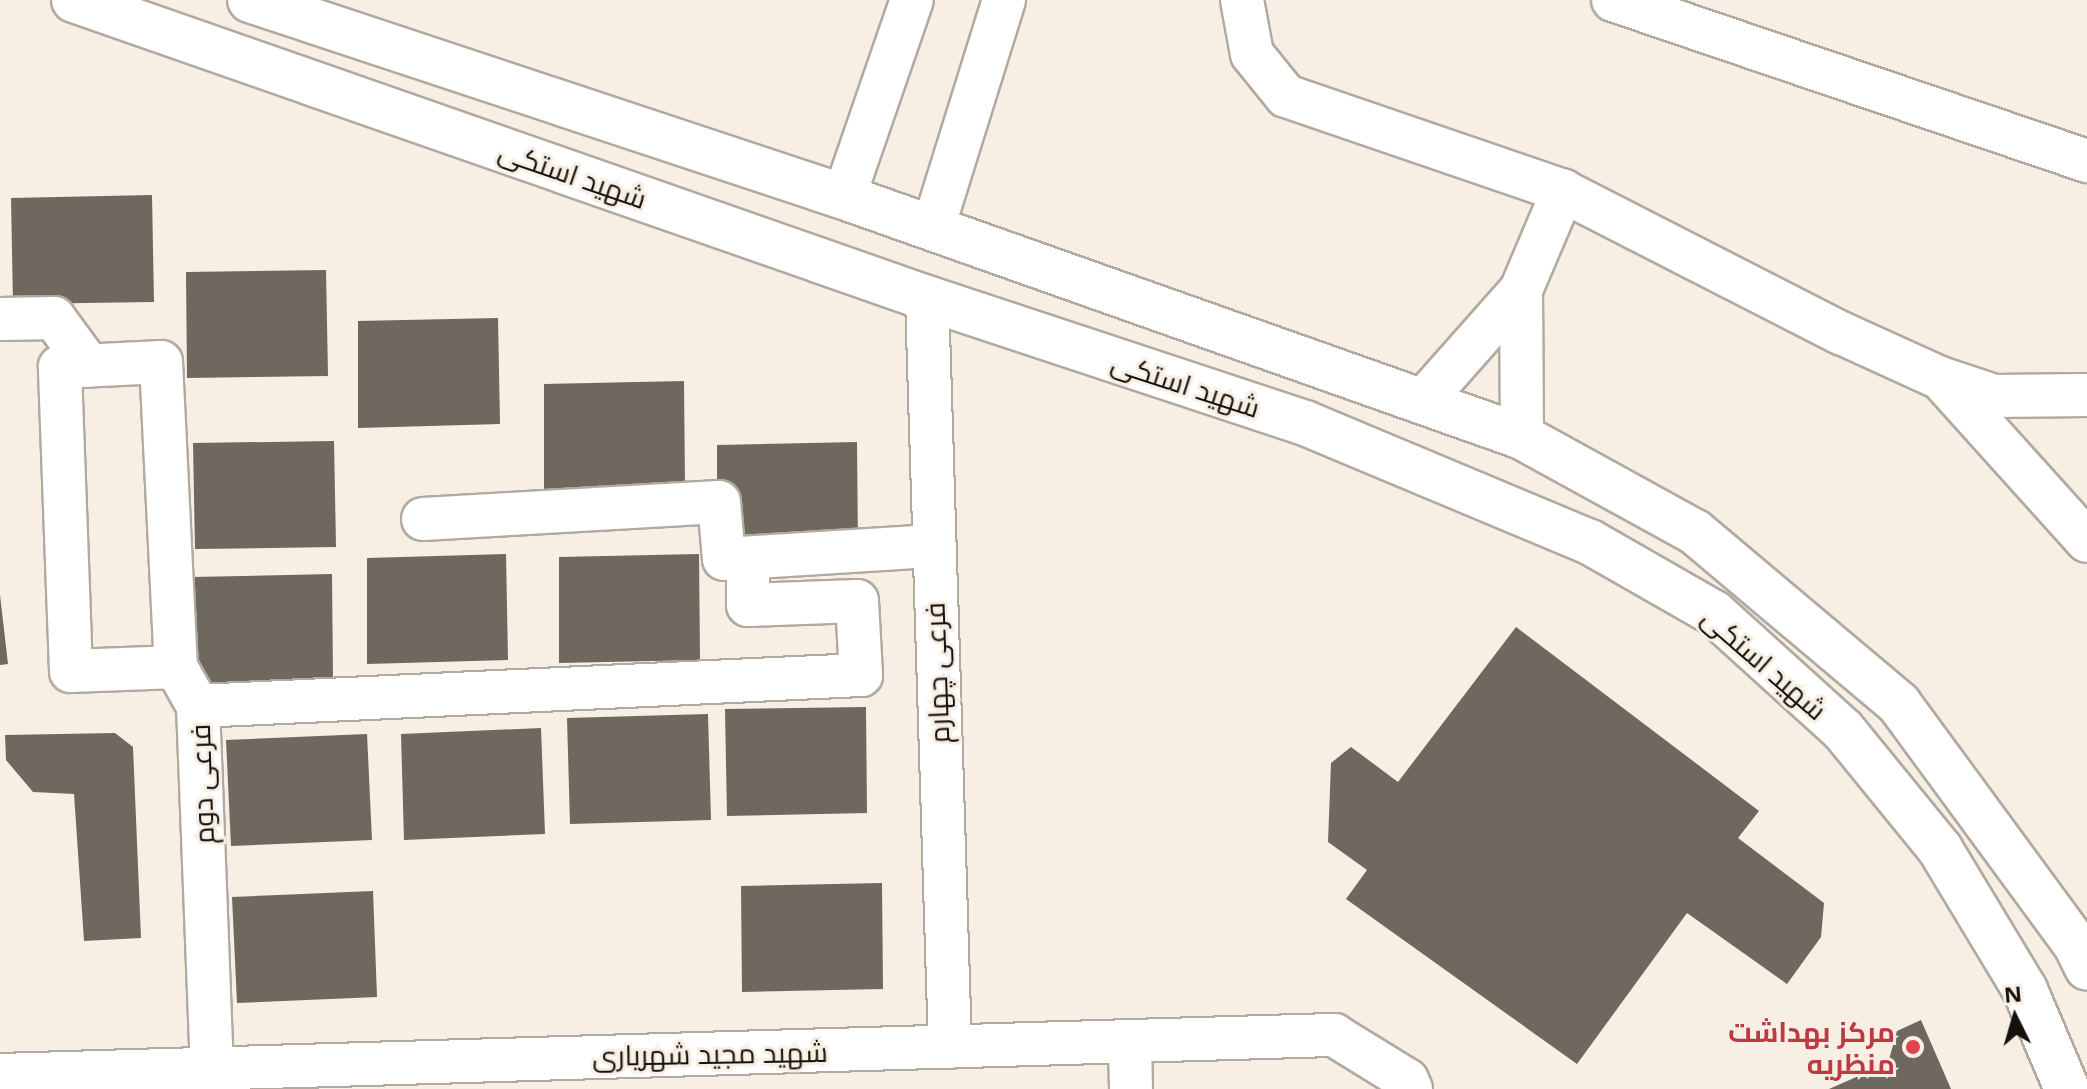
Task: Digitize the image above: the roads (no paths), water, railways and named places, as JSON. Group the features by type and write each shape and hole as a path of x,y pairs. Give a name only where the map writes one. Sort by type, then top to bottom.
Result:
{"main road":[{"name":"شهید استکی","path":"74,0 117,7 927,298 1305,423 1590,542 1714,613 1843,730 1940,849 2025,990 2067,1089"},
{"name":"شهید استکی","path":"250,0 844,197 1323,362 1422,402 1522,437 1695,532 1899,704 2076,945 2087,968"},
{"path":"1305,423 1323,362"}],"street":[{"path":"844,197 912,0"},
{"path":"933,228 1004,0"},
{"path":"1242,0 1252,54 1286,96 1563,191 1841,333 1940,378 1994,396 2087,395"},
{"path":"1613,0 2087,161"},
{"path":"1422,402 1521,290 1563,191"},
{"path":"1521,290 1522,437"},
{"name":"فرعی چهارم","path":"927,298 932,546 950,1047"},
{"path":"0,319 54,318 89,366"},
{"name":"فرعی دوم","path":"89,366 161,362 176,667 198,706 212,1068"},
{"path":"89,366 60,367 71,671 176,667"},
{"path":"1940,378 2087,541"},
{"path":"423,519 719,502 724,559 932,546"},
{"path":"198,706 861,675 857,601 748,605 748,558"},
{"name":"شهید مجید شهریاری","path":"23,1080 212,1068 426,1075 950,1047 1334,1035 1409,1084"},
{"path":"1130,1042 1131,1089"}],"place":[{"name":"مرکز بهداشت منظریه","path":"1913,1047"}]}
